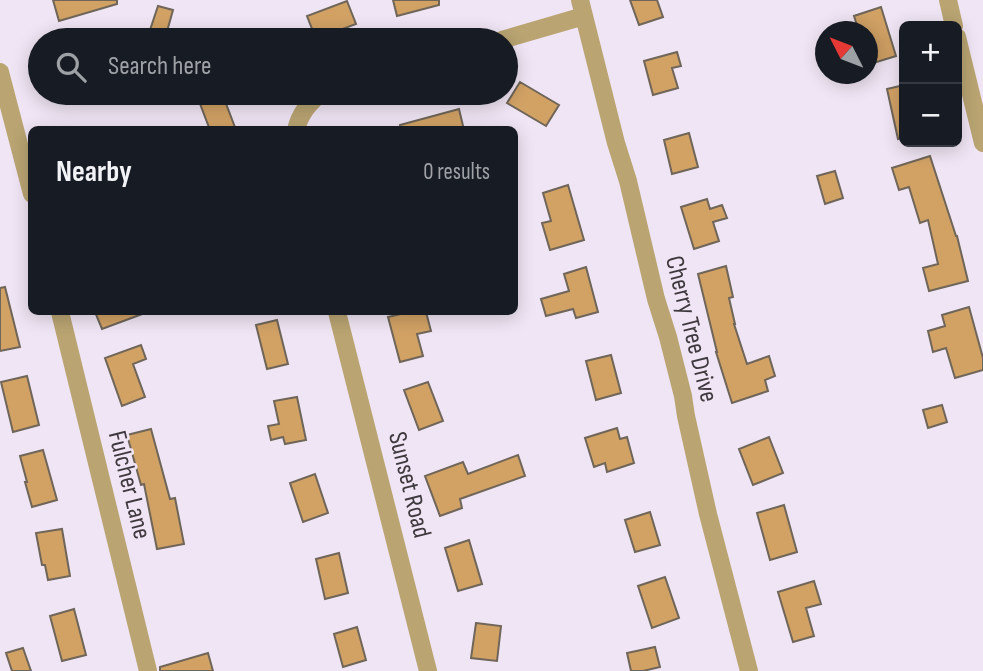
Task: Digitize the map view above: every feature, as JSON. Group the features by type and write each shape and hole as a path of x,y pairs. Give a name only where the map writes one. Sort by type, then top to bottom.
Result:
{"street":[{"path":"947,0 953,21"},
{"path":"518,34 582,8"},
{"name":"Cherry Tree Drive","path":"582,8 680,384 708,514 749,671"},
{"path":"962,57 983,143"},
{"path":"0,72 28,179"},
{"path":"297,126 308,105"},
{"name":"Fulcher Lane","path":"61,315 148,671"},
{"name":"Sunset Road","path":"338,315 428,671"}],"building":[{"path":"53,0 117,0 117,4 59,21"},
{"path":"393,0 439,0 439,5 397,16"},
{"path":"630,0 657,0 663,17 639,25"},
{"path":"347,1 356,24 345,28 312,28 307,16"},
{"path":"158,6 173,10 168,28 151,28"},
{"path":"881,7 896,56 878,62 878,21 856,21 854,16"},
{"path":"677,52 681,66 672,68 678,88 653,95 644,61"},
{"path":"520,82 559,105 546,126 510,105 518,105"},
{"path":"899,86 899,139 898,139 887,89"},
{"path":"201,105 227,105 234,126 208,126"},
{"path":"459,109 463,126 400,126"},
{"path":"689,133 698,167 672,174 664,140"},
{"path":"930,156 957,236 968,281 929,291 923,268 938,264 928,220 920,223 909,187 899,190 892,168"},
{"path":"835,171 843,198 825,204 817,176"},
{"path":"568,185 584,240 550,250 542,223 551,221 543,193"},
{"path":"707,199 710,209 722,205 727,218 713,222 719,241 694,249 681,207"},
{"path":"726,266 733,297 729,298 734,324 747,364 769,356 775,376 765,380 768,391 732,403 716,352 698,274"},
{"path":"586,267 598,312 576,318 573,309 546,316 541,299 569,291 564,274"},
{"path":"5,287 20,347 0,351 0,288"},
{"path":"969,307 983,358 983,370 955,378 946,348 933,352 928,331 945,326 942,315"},
{"path":"96,315 140,315 102,329"},
{"path":"427,315 431,331 417,334 423,356 400,362 388,317"},
{"path":"277,320 288,364 267,369 256,325"},
{"path":"141,345 146,359 133,364 145,397 122,406 105,358"},
{"path":"611,355 621,393 596,400 586,361"},
{"path":"27,376 39,425 13,432 1,382"},
{"path":"428,382 443,421 419,430 404,390"},
{"path":"297,397 306,440 285,444 283,437 271,440 268,426 279,424 274,401"},
{"path":"942,405 947,422 928,428 923,410"},
{"path":"617,428 620,439 627,437 634,463 607,472 605,463 594,467 585,438"},
{"path":"151,429 170,499 175,498 184,544 157,549 144,484 141,485 127,435"},
{"path":"769,437 783,473 753,485 739,449"},
{"path":"43,450 57,500 32,507 20,456"},
{"path":"518,455 525,476 460,499 462,508 440,516 425,476 463,462 468,474"},
{"path":"315,474 328,513 303,522 290,483"},
{"path":"784,505 797,552 770,560 757,513"},
{"path":"650,512 660,545 635,552 625,520"},
{"path":"62,529 70,576 48,580 45,565 42,565 36,533"},
{"path":"469,540 482,584 458,591 445,548"},
{"path":"339,553 348,593 325,599 316,559"},
{"path":"665,577 679,618 652,628 638,586"},
{"path":"814,581 821,604 806,608 814,636 793,642 778,592"},
{"path":"74,609 86,655 62,661 50,616"},
{"path":"476,623 501,626 497,661 471,658"},
{"path":"357,627 366,660 343,667 334,634"},
{"path":"655,647 660,667 631,671 627,653"},
{"path":"23,648 31,671 12,671 6,653"},
{"path":"208,653 213,671 160,671 160,667"}]}
